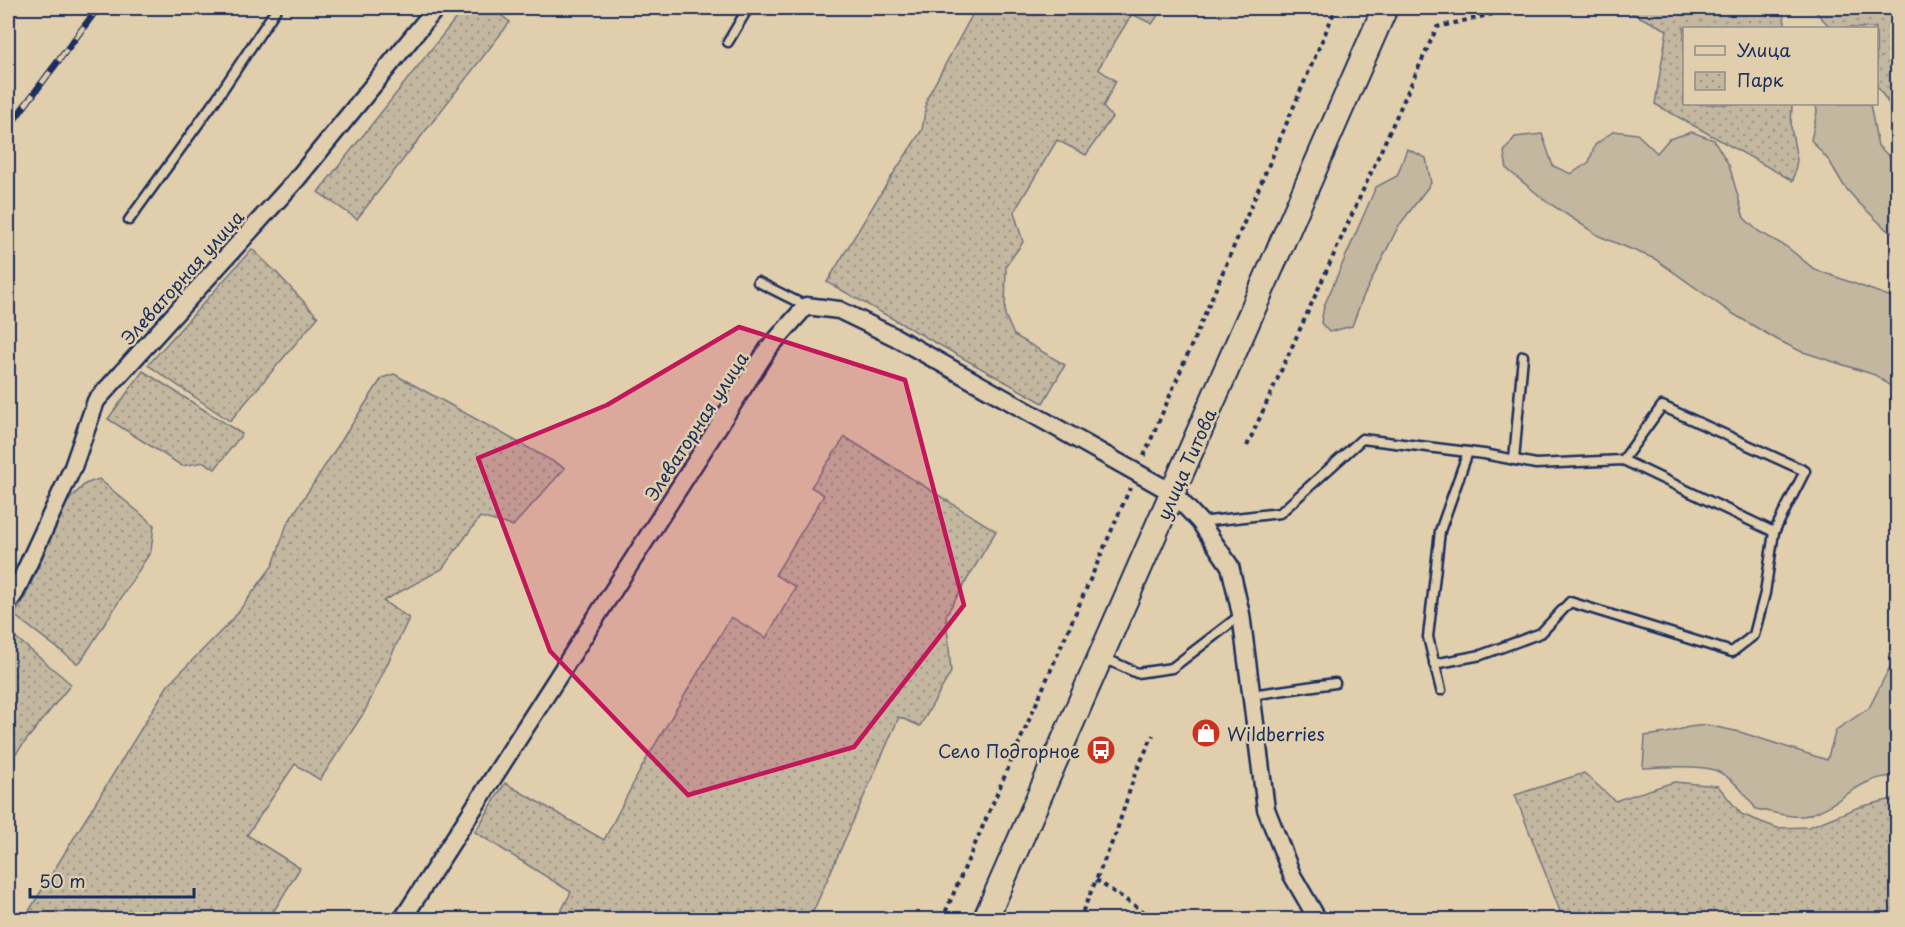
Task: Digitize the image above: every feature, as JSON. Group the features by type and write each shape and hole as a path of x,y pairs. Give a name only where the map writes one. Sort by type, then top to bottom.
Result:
{"main road":[{"name":"улица Титова","path":"985,920 1385,8"}],"street":[{"name":"Элеваторная улица","path":"8,603 15,593 73,467 96,401 296,180 436,8"},
{"name":"Элеваторная улица","path":"402,920 768,349 806,306"},
{"path":"806,306 839,310 895,337 1173,493 1200,522 1230,566 1241,614 1266,809 1292,875 1318,920"}],"lane":[{"path":"129,220 217,98 277,8"},
{"path":"728,42 748,8"},
{"path":"758,282 806,306"},
{"path":"1514,460 1523,356"},
{"path":"1434,664 1481,655 1541,633 1570,602 1732,652 1754,635 1765,593 1774,532 1805,471 1662,406 1623,460"},
{"path":"1200,522 1280,513 1362,439 1468,452 1536,464 1623,460 1774,532"},
{"path":"1441,690 1428,637 1440,531 1468,452"},
{"path":"1101,657 1137,673 1172,668 1241,614"},
{"path":"1251,695 1335,683"}],"path":[{"path":"1247,446 1437,27 1502,12"},
{"path":"1079,920 1116,833 1135,774 1153,735"},
{"path":"1096,880 1156,920"}],"highlighted area":[{"path":"739,327 905,380 964,605 854,747 688,795 550,651 478,458 607,405"}],"green space":[{"path":"464,8 491,8 510,22 357,219 318,192"},
{"path":"976,8 1163,8 1152,24 1132,14 1098,69 1116,81 1103,107 1112,117 1086,155 1057,140 1014,212 1023,242 1006,266 1005,315 1014,335 1065,365 1043,403 827,282 922,130 927,98"},
{"path":"1621,8 1782,8 1786,27 1683,27 1683,105 1792,105 1791,127 1797,160 1793,181 1655,104 1667,30"},
{"path":"1812,8 1897,8 1897,116 1878,88 1878,27 1830,27"},
{"path":"1816,105 1870,105 1878,146 1897,163 1897,232 1887,230 1858,202 1844,186 1830,162 1811,140 1817,112"},
{"path":"1614,131 1637,134 1657,153 1669,139 1692,132 1714,140 1729,165 1744,218 1758,231 1787,247 1814,269 1897,299 1897,391 1875,375 1800,351 1776,339 1730,312 1655,259 1599,236 1546,201 1507,169 1504,152 1515,137 1542,134 1553,166 1571,174 1589,162 1595,145"},
{"path":"1407,149 1426,158 1431,183 1398,227 1363,297 1352,326 1329,332 1321,323 1324,306 1376,187 1397,176"},
{"path":"252,249 318,317 230,421 148,365"},
{"path":"143,371 242,434 215,469 204,462 182,466 108,419"},
{"path":"394,374 565,468 513,526 480,517 442,569 383,601 409,618 365,711 320,780 295,764 247,835 300,868 269,919 24,919 168,685 233,619 273,565 287,524 382,378"},
{"path":"845,437 996,531 946,615 951,672 920,726 899,717 812,914 804,920 557,919 571,892 475,832 505,783 604,840 644,763 731,617 766,638 796,587 775,575 824,495 811,487"},
{"path":"99,479 154,525 151,551 81,661 77,663 14,615 24,600 65,504 85,484"},
{"path":"8,631 71,684 9,762 14,769 8,782"},
{"path":"1897,656 1897,776 1883,777 1860,786 1820,811 1795,816 1756,809 1735,784 1725,775 1713,769 1643,768 1645,736 1707,725 1740,732 1827,760 1836,730 1869,708"},
{"path":"1584,773 1615,801 1674,782 1718,786 1741,814 1777,828 1809,827 1859,807 1897,798 1897,919 1563,919 1515,795"}],"railway":[{"path":"8,128 98,8"}],"place":[{"name":"Wildberries","path":"1206,733"},
{"name":"Село Подгорное","path":"1101,750"}]}
